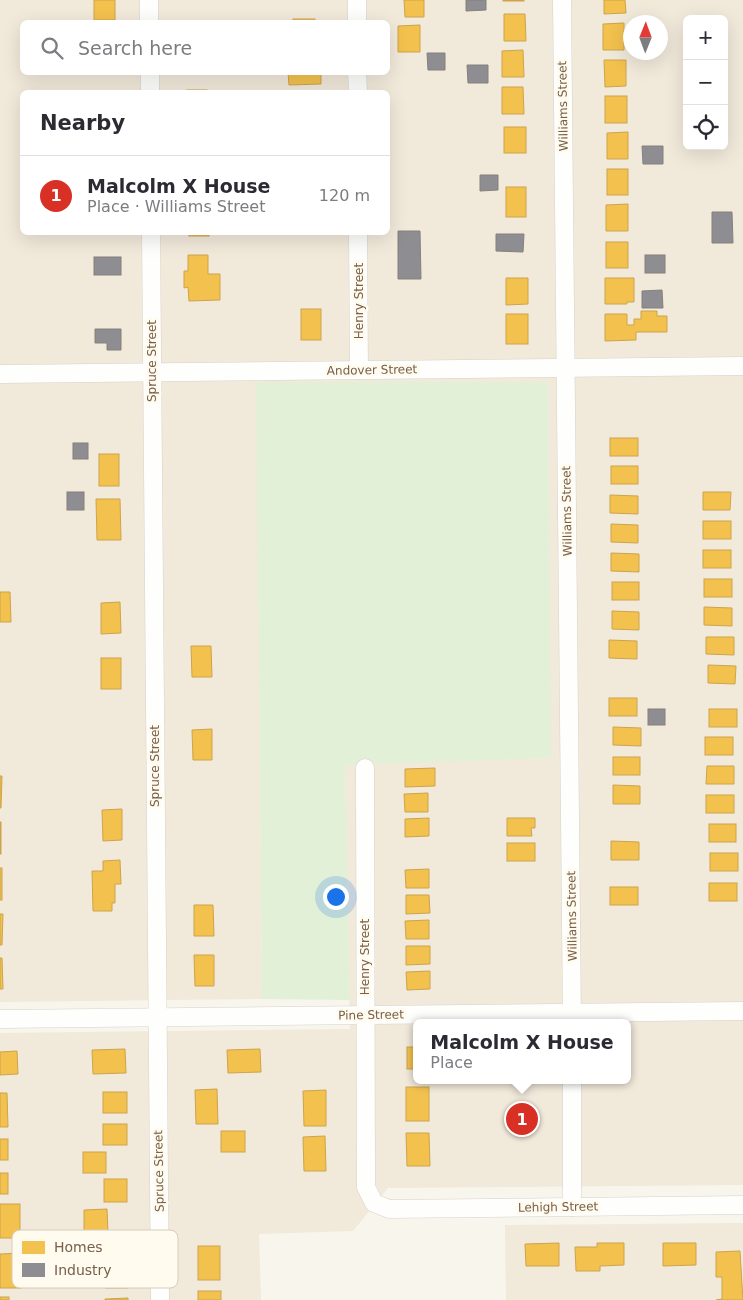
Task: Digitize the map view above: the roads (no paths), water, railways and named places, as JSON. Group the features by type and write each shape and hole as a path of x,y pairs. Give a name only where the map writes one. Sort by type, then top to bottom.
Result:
{"street":[{"path":"149,0 149,20"},
{"path":"357,0 357,20"},
{"name":"Williams Street","path":"562,0 572,1018"},
{"path":"150,75 150,90"},
{"path":"358,75 358,90"},
{"name":"Spruce Street","path":"151,235 159,1230"},
{"name":"Henry Street","path":"358,235 359,370"},
{"name":"Andover Street","path":"0,374 743,366"},
{"name":"Henry Street","path":"365,768 366,1187 374,1203"},
{"name":"Pine Street","path":"0,1019 366,1015 572,1018 743,1011"},
{"path":"572,1084 572,1207"},
{"name":"Lehigh Street","path":"374,1203 389,1209 743,1205"}],"place":[{"name":"Malcolm X House","path":"522,1119"}]}
